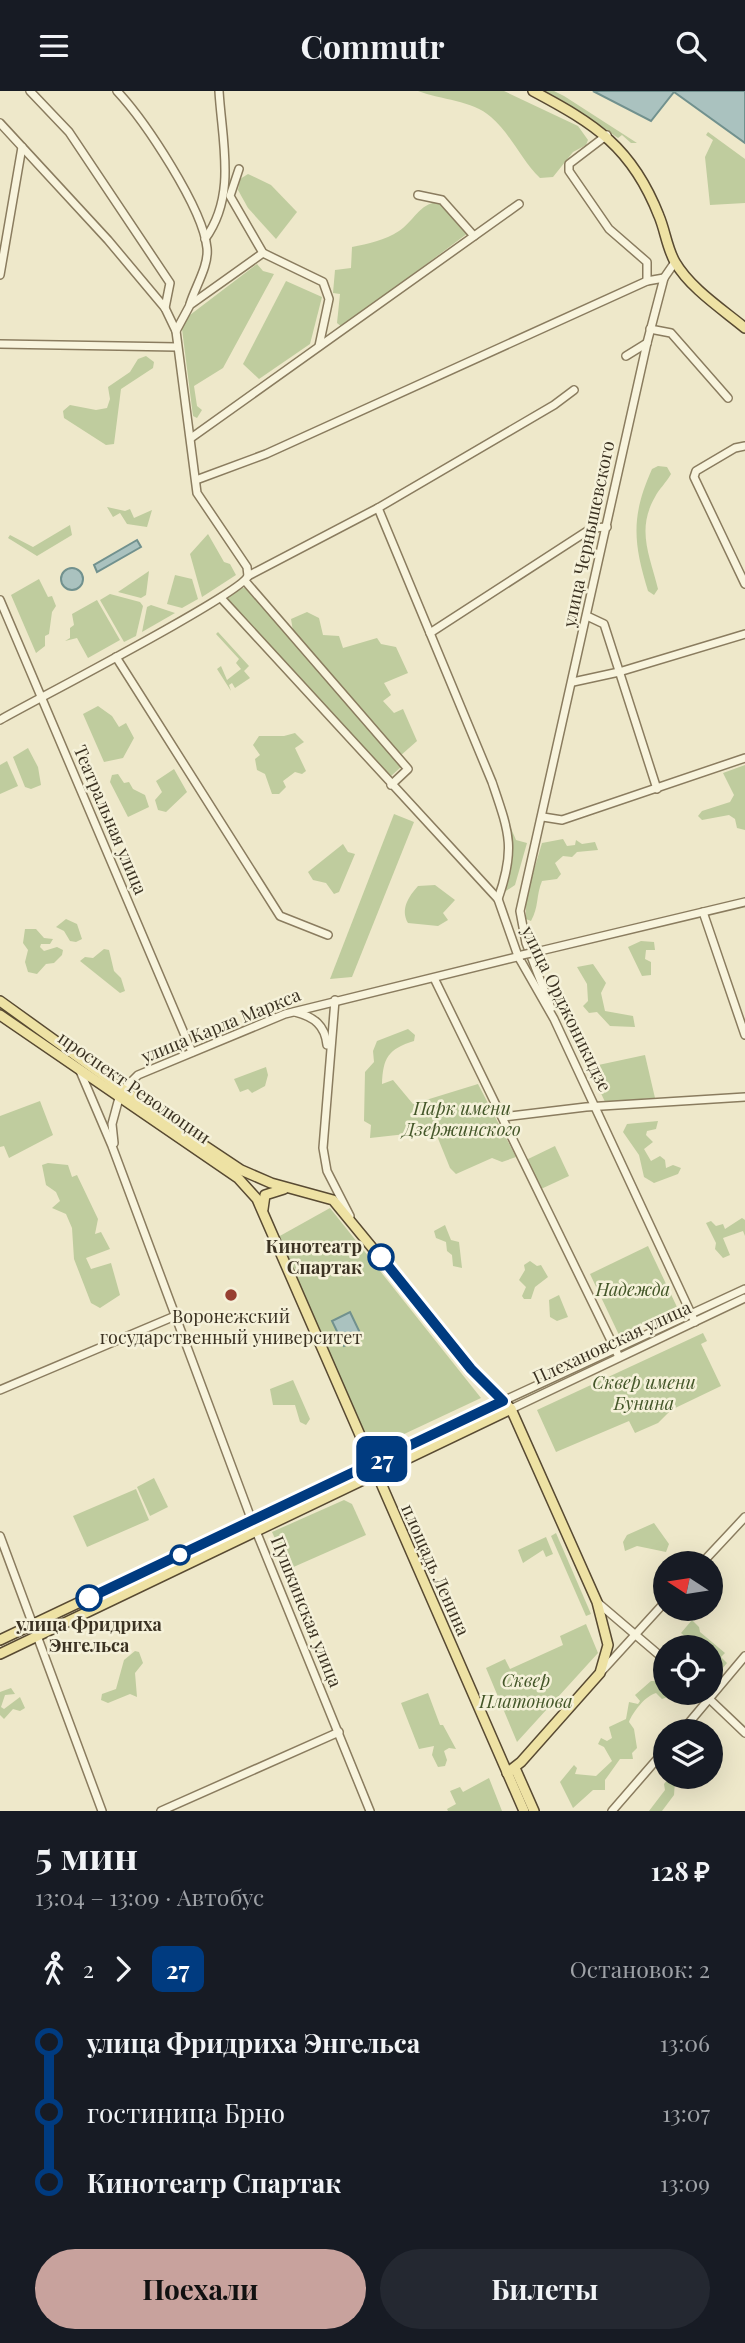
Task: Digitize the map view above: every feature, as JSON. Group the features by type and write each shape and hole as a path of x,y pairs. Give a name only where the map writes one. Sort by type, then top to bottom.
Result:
{"main road":[{"path":"533,91 575,113 607,135 647,191 659,215 675,262 688,278 745,328"},
{"name":"проспект Революции","path":"0,1001 249,1188"},
{"name":"проспект Революции","path":"0,1015 80,1071 254,1177 293,1189"},
{"name":"площадь Ленина","path":"249,1188 384,1495 511,1770"},
{"path":"264,1217 262,1205 265,1195 277,1189 293,1189 333,1200 471,1369 511,1409 597,1602 608,1645 600,1673 511,1770"},
{"name":"Плехановская улица","path":"0,1654 358,1483 373,1469 503,1401"},
{"name":"Плехановская улица","path":"0,1640 252,1521 511,1409"},
{"path":"358,1483 384,1495"},
{"name":"Пушкинская улица","path":"252,1521 256,1531"},
{"path":"511,1770 524,1811"},
{"path":"511,1770 534,1811"}],"street":[{"path":"30,91 69,132 170,283 165,308"},
{"path":"117,91 172,165 205,239 206,258 190,305 176,331"},
{"path":"205,239 225,195 219,91"},
{"path":"0,123 108,240 165,308 176,331 200,498 247,566 247,579 408,769 391,785"},
{"path":"607,135 569,164 569,171 608,229 647,262 647,281"},
{"path":"0,275 22,146"},
{"path":"239,169 230,196 262,253 323,282 329,299 319,346"},
{"path":"418,195 442,200 474,236"},
{"path":"191,438 519,204"},
{"path":"190,305 262,253"},
{"name":"улица Чернышевского","path":"554,1019 547,990 526,943 520,911 650,329 664,278 675,262"},
{"path":"196,479 266,454 647,281 664,278"},
{"path":"650,329 671,333 728,398"},
{"path":"626,356 647,343"},
{"path":"0,344 177,347"},
{"path":"0,720 221,598 247,579 378,508 554,405 574,390"},
{"path":"745,446 735,448 695,471 695,483 745,584"},
{"path":"378,508 492,782 507,826 510,864 498,899"},
{"path":"430,632 592,528 607,527"},
{"name":"улица Орджоникидзе","path":"221,598 498,899 520,956 554,1019 693,1318"},
{"name":"Театральная улица","path":"0,600 192,1052"},
{"path":"587,616 604,624 657,789"},
{"path":"573,682 620,672 745,633"},
{"path":"116,657 280,916 328,935"},
{"path":"543,817 562,820 745,758"},
{"path":"745,902 703,912 745,1035"},
{"name":"улица Карла Маркса","path":"121,1094 138,1075 294,1012 703,912"},
{"path":"434,978 619,1357"},
{"path":"335,1000 324,1159 332,1181 356,1226"},
{"path":"294,1012 318,1021 327,1035 329,1060"},
{"name":"Пушкинская улица","path":"80,1071 115,1154 252,1521"},
{"path":"115,1154 112,1123 121,1094"},
{"path":"503,1117 596,1107 745,1097"},
{"name":"Плехановская улица","path":"511,1409 619,1357 745,1289"},
{"name":"Плехановская улица","path":"503,1401 615,1349 745,1298"},
{"path":"0,1390 175,1316"},
{"path":"713,1551 745,1517"},
{"name":"Пушкинская улица","path":"256,1531 370,1811"},
{"path":"0,1536 102,1811"},
{"path":"597,1602 653,1650"},
{"path":"600,1673 653,1615"},
{"path":"723,1683 745,1656"},
{"path":"692,1719 705,1705"},
{"path":"716,1705 745,1733"},
{"path":"161,1811 339,1732"},
{"path":"611,1811 653,1764"}],"green space":[{"path":"418,91 504,91 578,126 588,140 586,145 573,152 553,177 540,178 504,131 483,111"},
{"path":"541,91 554,91 564,96 637,143 631,143 622,135 618,138 579,111"},
{"path":"708,132 745,159 745,203 710,205 705,157 713,140 706,135"},
{"path":"248,174 271,185 297,212 276,239 248,208 238,190 240,179"},
{"path":"438,202 468,233 342,327 337,323 340,294 333,293 335,270 351,268 352,247 394,234 426,206"},
{"path":"257,264 263,271 274,274 223,368 194,386 197,406 202,410 197,418 193,416 182,329 186,318"},
{"path":"286,281 322,297 310,344 259,379 243,364"},
{"path":"146,356 154,362 153,368 121,389 114,444 106,445 64,418 63,411 70,405 96,410 107,408 110,399 108,387 130,372 138,359"},
{"path":"658,466 667,467 671,474 655,497 646,521 646,543 658,589 654,595 648,591 643,574 636,529 645,486 652,469"},
{"path":"107,507 125,511 130,509 134,518 152,510 147,527 127,524 120,513 113,517"},
{"path":"70,525 72,535 37,556 8,538 10,535 33,547"},
{"path":"208,534 224,562 230,564 236,575 202,597 190,554"},
{"path":"149,571 146,595 141,598 118,592"},
{"path":"175,575 192,579 198,599 182,608 167,604"},
{"path":"39,579 56,606 52,612 49,634 45,636 45,646 36,653 11,595"},
{"path":"242,588 248,588 402,766 390,777 229,603 227,597"},
{"path":"110,594 140,602 143,606 136,636 124,642 100,600"},
{"path":"97,600 120,640 88,658 77,638 65,641 70,638 70,628 74,625 72,614"},
{"path":"151,605 175,613 142,632 147,607"},
{"path":"307,612 319,618 323,635 339,636 343,648 377,638 381,644 396,647 408,673 384,683 391,695 383,701 394,713 403,709 417,741 400,756 293,631 291,619"},
{"path":"218,632 249,666 244,671 250,678 235,688 232,683 229,685 231,691 217,669 221,666 227,680 241,669 236,663 239,659 216,634"},
{"path":"98,706 112,716 119,727 126,723 134,738 123,758 104,762 83,714"},
{"path":"295,733 304,742 295,748 306,771 302,774 295,772 283,781 286,787 279,794 272,794 265,774 257,770 255,759 260,755 253,745 259,736"},
{"path":"28,748 38,767 41,785 31,789 25,787 13,757"},
{"path":"7,761 18,786 0,794 0,765"},
{"path":"745,765 745,830 737,828 735,819 729,815 702,820 698,816 702,811 730,802 734,795 723,773"},
{"path":"174,769 187,792 166,812 158,810 155,800 162,792 156,781"},
{"path":"118,774 124,783 129,782 133,789 145,795 149,807 128,817 110,782 112,775"},
{"path":"394,814 414,822 352,977 330,979"},
{"path":"510,826 516,840 527,843 515,885 503,893 512,864"},
{"path":"563,839 567,846 575,845 576,840 582,844 595,842 598,850 577,852 572,857 563,856 555,863 561,874 557,879 542,881 534,916 531,921 526,919 526,897 542,843"},
{"path":"343,844 348,852 355,854 339,892 334,894 326,883 313,880 308,872"},
{"path":"435,885 455,900 443,913 448,920 438,926 408,923 405,908 412,894 418,886"},
{"path":"66,919 77,924 82,939 70,941 64,931 56,927"},
{"path":"25,929 36,929 44,938 53,939 50,944 41,944 40,947 44,951 57,947 63,950 54,963 46,964 37,974 28,972 25,962 28,950 23,943"},
{"path":"641,941 654,942 655,950 646,950 645,959 651,962 651,975 642,976 628,947"},
{"path":"104,949 109,950 114,971 121,978 125,991 120,993 80,961 85,957 93,958"},
{"path":"593,964 606,983 601,993 605,1011 633,1016 635,1027 610,1026 597,1012 589,1013 583,1006 588,1001 587,984 577,967"},
{"name":"Парк имени Дзержинского","path":"408,1029 415,1035 414,1041 398,1047 389,1056 384,1067 382,1084 393,1080 413,1104 478,1084 516,1157 502,1162 492,1158 456,1174 450,1168 437,1136 424,1132 370,1138 371,1125 364,1121 365,1072 374,1062 373,1051 377,1041"},
{"path":"645,1055 655,1098 605,1102 589,1067"},
{"path":"266,1067 268,1075 265,1086 252,1093 248,1089 240,1092 234,1079"},
{"path":"40,1101 53,1135 9,1158 4,1146 0,1147 0,1116"},
{"path":"658,1121 656,1129 647,1131 646,1135 653,1142 644,1149 651,1161 660,1156 665,1160 666,1168 673,1165 681,1168 678,1174 654,1183 644,1177 639,1155 623,1132 627,1124"},
{"path":"555,1146 569,1176 541,1189 526,1160"},
{"path":"42,1165 68,1165 72,1177 77,1175 98,1219 95,1234 101,1232 110,1249 86,1258 91,1269 111,1263 120,1295 100,1308 91,1303 74,1259 72,1228 66,1214 52,1208 60,1201 56,1192 46,1185"},
{"path":"330,1208 481,1398 370,1450 278,1237"},
{"path":"742,1218 745,1220 745,1236 743,1231 723,1238 730,1255 723,1258 715,1249 716,1243 706,1223 711,1221 716,1226 723,1224 725,1229"},
{"path":"445,1225 451,1240 459,1242 462,1268 453,1266 452,1255 447,1251 446,1242 436,1238 434,1231"},
{"name":"Надежда","path":"648,1246 677,1307 619,1335 590,1274"},
{"path":"530,1261 537,1266 541,1265 548,1277 535,1287 531,1299 524,1299 522,1296 526,1287 519,1280 525,1270 524,1265"},
{"path":"559,1295 568,1317 557,1321 550,1317 549,1300"},
{"name":"Cквер имени Бунина","path":"703,1333 707,1341 701,1344 721,1386 671,1410 658,1423 635,1433 629,1421 556,1452 537,1410"},
{"path":"293,1380 310,1419 306,1425 300,1422 295,1405 273,1405 270,1389"},
{"path":"154,1478 168,1507 150,1516 137,1487"},
{"path":"136,1489 149,1520 87,1547 73,1516"},
{"path":"344,1500 352,1504 366,1535 289,1569 272,1532"},
{"path":"654,1523 669,1544 666,1551 637,1546 625,1551 623,1542 627,1535"},
{"path":"556,1533 591,1614 586,1616 551,1536"},
{"path":"546,1537 553,1554 546,1557 543,1550 523,1563 518,1550"},
{"path":"693,1621 704,1635 683,1635 681,1633"},
{"name":"Сквер Платонова","path":"586,1624 598,1653 517,1742 486,1668 505,1659 510,1669 563,1645 560,1636"},
{"path":"135,1651 139,1652 143,1663 135,1673 137,1697 130,1694 108,1703 101,1700 102,1694 116,1689 124,1660"},
{"path":"653,1681 653,1694 640,1705 629,1722 634,1729 637,1748 632,1753 633,1759 620,1759 605,1780 605,1790 593,1790 573,1808 560,1782 574,1765 577,1768 575,1774 596,1776 612,1761 604,1747 598,1744 601,1738 607,1741 612,1738 609,1727 626,1719 629,1702 638,1704 640,1701 635,1695"},
{"path":"11,1688 15,1694 5,1695 1,1707 4,1709 20,1697 25,1708 20,1711 13,1709 4,1719 0,1715 0,1692"},
{"path":"428,1693 440,1725 443,1725 456,1749 449,1748 444,1751 447,1760 445,1766 438,1767 432,1755 434,1746 419,1749 401,1703"},
{"path":"489,1778 502,1811 448,1811 447,1809 456,1804 450,1791 460,1787 463,1792"},
{"path":"674,1789 674,1795 662,1811 649,1811 665,1790"}],"water":[{"path":"593,91 745,91 745,143 674,92 651,121"},
{"path":"137,540 141,547 97,572 94,565"},
{"path":"72,568 80,571 83,579 80,587 72,590 64,587 61,579 64,571"},
{"path":"350,1312 362,1337 344,1346 332,1321"}],"bus line":[{"name":"27","path":"89,1598 503,1401 471,1369 381,1257"}],"place":[{"name":"Кинотеатр Спартак","path":"381,1257"},
{"name":"Воронежский государственный университет","path":"231,1295"},
{"name":"улица Фридриха Энгельса","path":"89,1598"}]}
